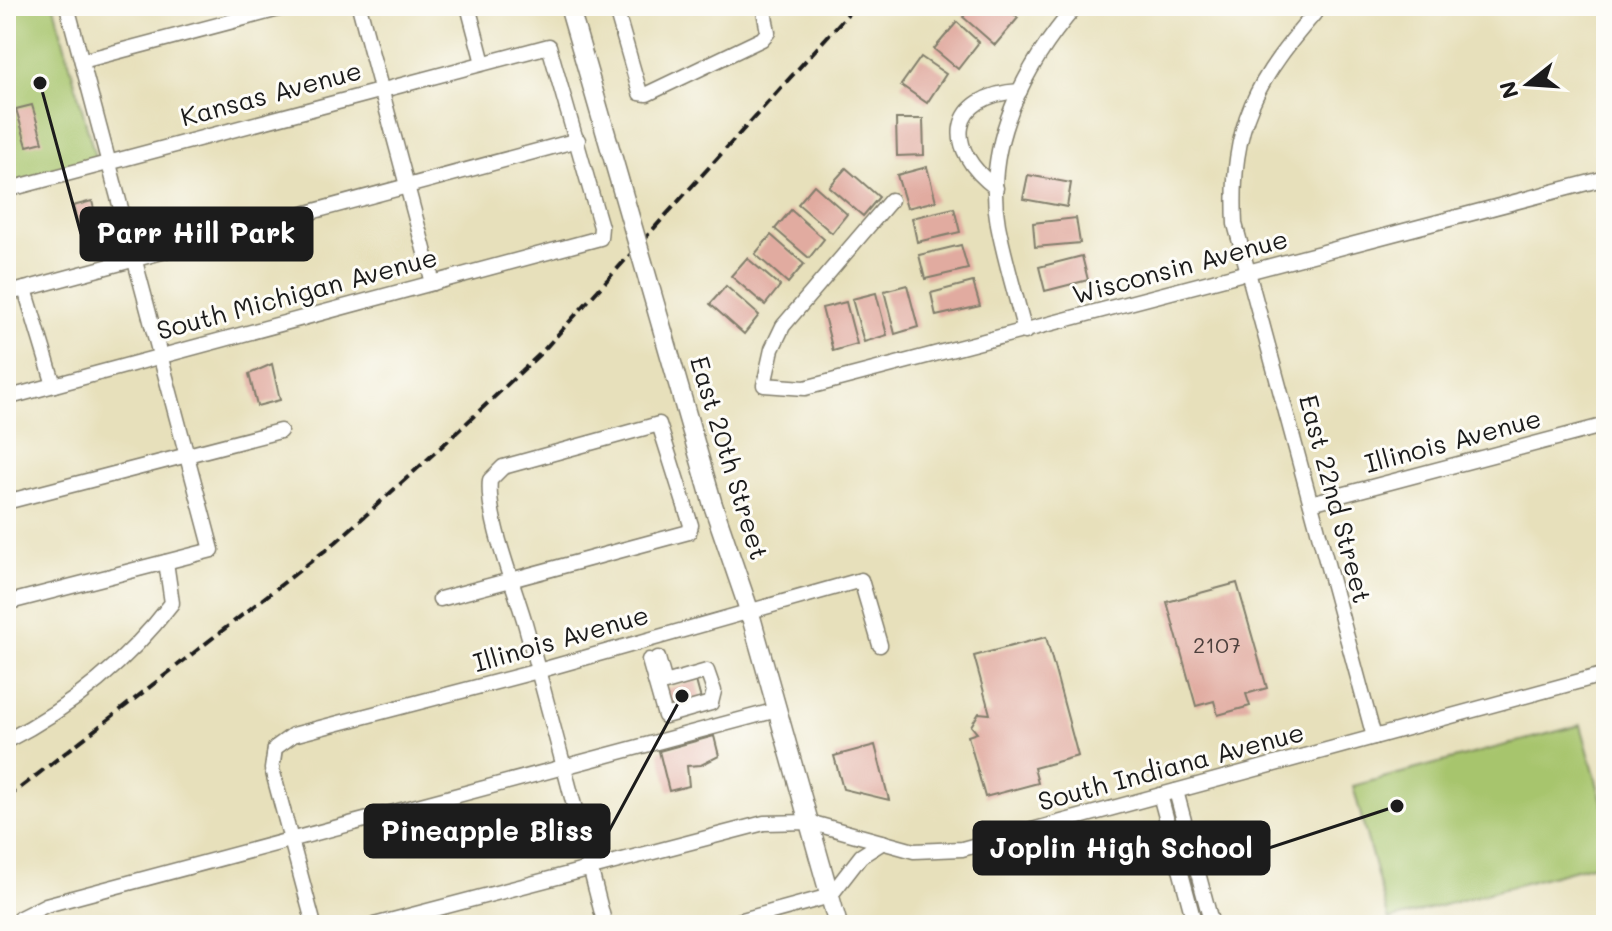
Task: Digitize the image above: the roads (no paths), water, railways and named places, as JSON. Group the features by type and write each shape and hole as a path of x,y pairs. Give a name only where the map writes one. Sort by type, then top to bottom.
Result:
{"main road":[{"name":"East 20th Street","path":"569,6 713,505 749,610 838,925"}],"street":[{"path":"6,603 212,550 67,6"},
{"path":"82,61 290,6"},
{"path":"359,6 433,283"},
{"path":"468,6 483,63"},
{"path":"615,6 640,93 647,94 762,39 768,32 763,6"},
{"path":"1025,332 998,222 996,188 1001,137 1036,61 1076,6"},
{"name":"East 22nd Street","path":"1321,6 1267,74 1243,124 1234,164 1235,224 1374,737"},
{"name":"Kansas Avenue","path":"6,190 549,46 578,140"},
{"path":"996,188 976,173 968,161 961,146 961,131 972,106 984,97 1020,91"},
{"path":"6,294 578,140"},
{"name":"South Michigan Avenue","path":"6,398 600,238 596,206 578,140"},
{"name":"Wisconsin Avenue","path":"891,200 783,326 772,349 764,385 805,388 1606,178"},
{"path":"25,289 54,385"},
{"path":"440,599 512,580 689,532 691,525 659,424 503,467 490,480 490,502 512,580 538,671 605,925"},
{"name":"Illinois Avenue","path":"1311,503 1606,425"},
{"path":"6,502 280,431"},
{"path":"6,741 70,703 145,639 172,603 166,562"},
{"name":"Illinois Avenue","path":"291,840 272,769 275,748 293,735 538,671 861,580 880,645"},
{"path":"653,659 660,684 666,739"},
{"path":"660,684 707,671 714,691 706,706 665,716"},
{"name":"South Indiana Avenue","path":"374,925 764,823 809,822 914,851 962,849 1606,674"},
{"path":"21,922 46,905 777,710"},
{"path":"1176,791 1212,925"},
{"path":"1160,795 1195,925"},
{"path":"291,840 314,925"},
{"path":"724,925 830,896 861,856 883,842"}],"railway":[{"path":"6,799 336,542 440,448 542,352 855,6"}],"place":[{"name":"Parr Hill Park","path":"40,83"},
{"name":"Pineapple Bliss","path":"682,696"},
{"name":"Joplin High School","path":"1397,806"}]}
